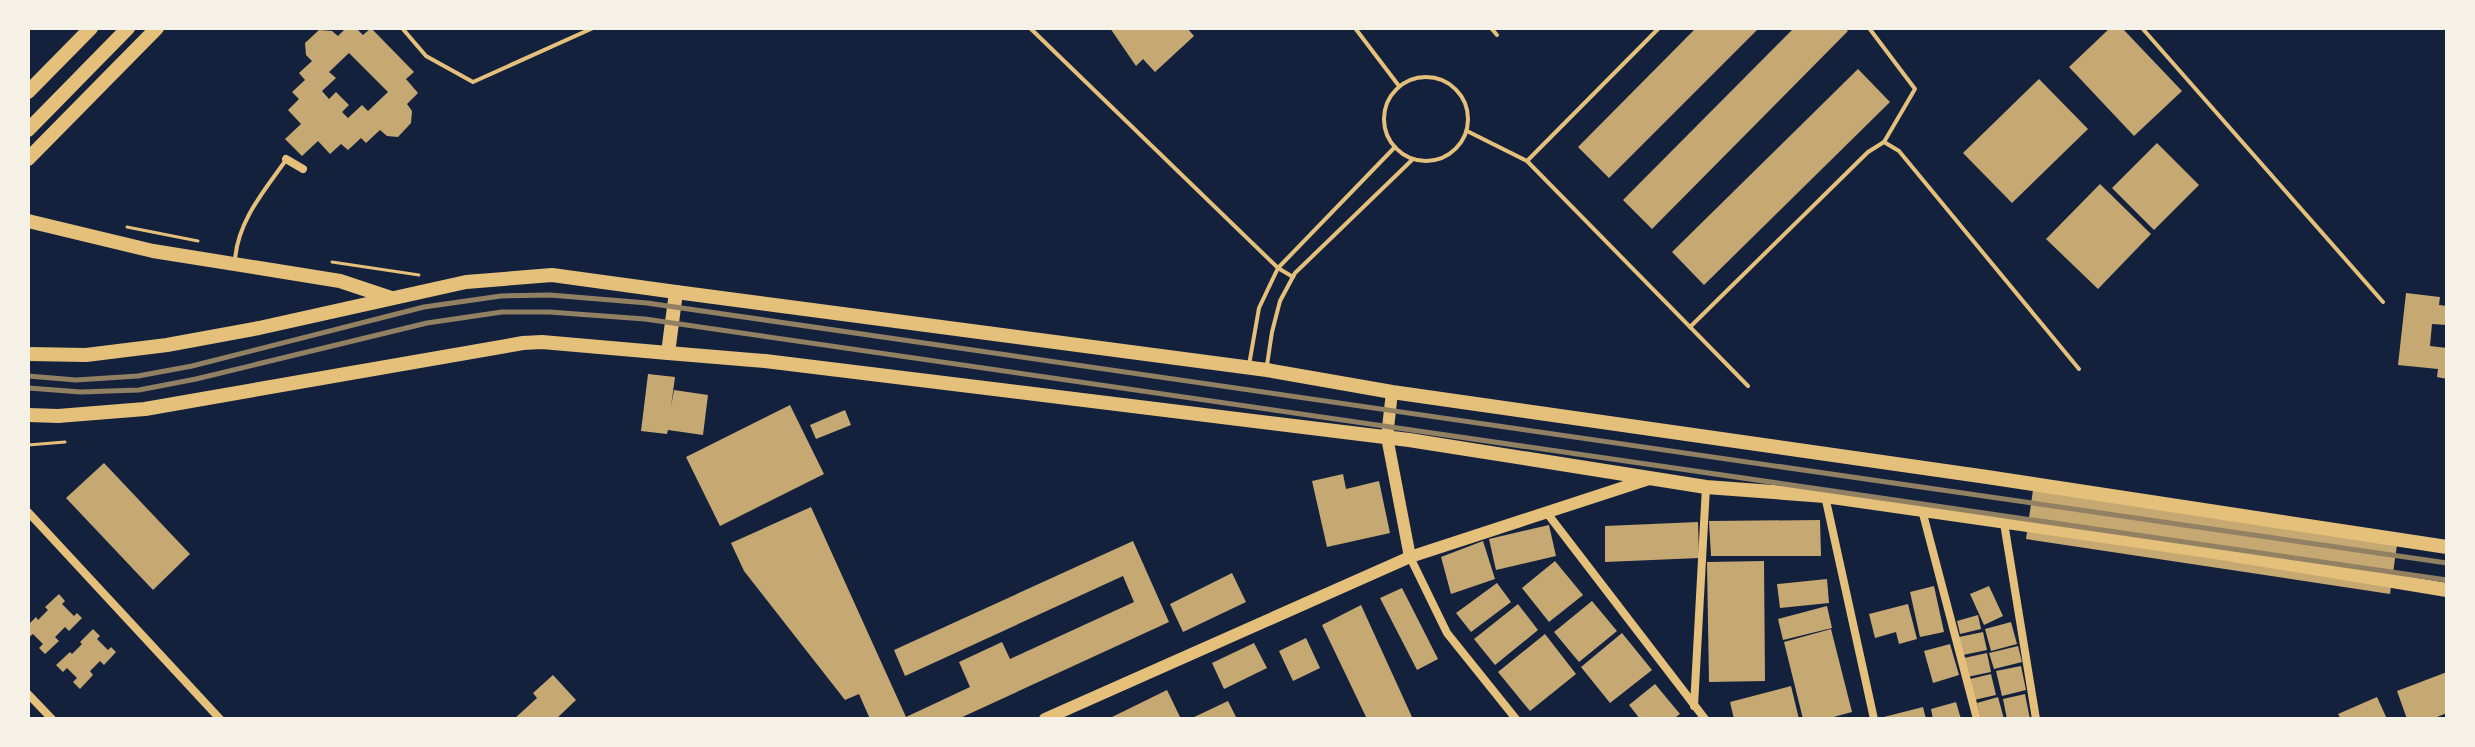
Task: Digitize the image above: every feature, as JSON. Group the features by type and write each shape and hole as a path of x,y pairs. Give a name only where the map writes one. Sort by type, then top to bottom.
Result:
{"main road":[{"path":"28,92 91,28"},
{"path":"28,130 128,28"},
{"path":"28,159 157,28"},
{"path":"28,221 153,251 340,281 392,299"},
{"path":"28,354 86,355 167,345 466,282 552,275 1249,367 1392,392 2447,547"},
{"path":"668,353 676,292"},
{"path":"28,415 58,416 145,409 542,342 796,365 1387,437 1706,487 1825,496 2222,553 2447,590"},
{"path":"1392,392 1387,437 1410,557"},
{"path":"1045,719 1410,557 1649,479"}],"street":[{"path":"286,159 303,169"},
{"path":"1694,706 1706,487"},
{"path":"1825,496 1874,719"},
{"path":"1922,510 1977,719"},
{"path":"28,512 220,719"},
{"path":"1547,513 1705,719"},
{"path":"2004,523 2036,719"},
{"path":"1410,557 1447,633 1516,719"},
{"path":"28,694 52,719"}],"lane":[{"path":"402,28 426,56 473,82 593,28"},
{"path":"1030,28 1278,268 1293,277"},
{"path":"1355,28 1399,86"},
{"path":"1491,28 1497,35"},
{"path":"1527,161 1659,28"},
{"path":"1690,327 1868,152 1884,142 1915,89 1869,28"},
{"path":"2142,28 2383,302"},
{"path":"1424,76 1450,83 1460,93 1469,117 1467,131 1452,153 1427,161 1413,159 1395,147 1387,136 1384,123 1390,96 1399,86 1424,76"},
{"path":"1467,131 1527,161 1748,386"},
{"path":"1884,142 1899,151 2079,369"},
{"path":"1249,367 1259,308 1278,268 1395,147"},
{"path":"235,264 236,248 249,211 286,159"},
{"path":"1267,370 1280,301 1293,277 1413,159"}],"path":[{"path":"28,445 65,442"}],"building":[{"path":"346,28 356,28 363,35 371,28 414,72 406,79 418,93 407,104 412,111 411,123 398,137 387,136 380,130 366,143 361,138 348,150 341,144 330,154 318,141 302,156 285,139 301,124 288,110 299,99 292,92 305,80 299,73 312,61 306,55 305,43 319,30 332,31 338,36","holes":["349,53 388,92 368,111 362,105 348,118 342,112 349,105 336,92 329,99 322,91 336,78 329,72"]},
{"path":"1110,28 1187,28 1194,36 1155,72 1143,59 1136,66"},
{"path":"1696,28 1759,28 1609,178 1578,147"},
{"path":"1794,28 1844,28 1848,31 1652,229 1623,200"},
{"path":"2110,28 2122,28 2182,91 2134,136 2069,67"},
{"path":"1858,69 1890,102 1704,285 1672,252"},
{"path":"2039,79 2088,129 2012,203 1963,153"},
{"path":"2157,143 2199,185 2154,230 2112,188"},
{"path":"2100,184 2151,234 2098,289 2046,239"},
{"path":"2406,293 2440,297 2439,305 2447,306 2447,325 2432,324 2430,346 2447,348 2447,379 2437,377 2438,369 2398,365"},
{"path":"648,374 675,377 671,407 674,390 708,395 703,435 668,430 667,434 641,431"},
{"path":"790,405 824,474 720,526 686,457"},
{"path":"845,410 851,425 816,439 810,425"},
{"path":"104,463 190,554 153,590 66,498"},
{"path":"1343,474 1346,489 1379,481 1390,533 1327,547 1312,481"},
{"path":"2034,483 2398,538 2390,594 2026,539"},
{"path":"811,507 906,717 970,687 959,662 1002,642 1010,659 1134,602 1123,576 905,676 894,650 1133,541 1169,622 958,719 870,719 859,694 845,700 744,571 731,543"},
{"path":"1820,520 1821,556 1711,556 1709,521"},
{"path":"1698,522 1699,558 1605,562 1605,526"},
{"path":"1549,525 1556,556 1496,570 1489,539"},
{"path":"1483,541 1495,579 1451,594 1441,557"},
{"path":"1555,561 1583,595 1549,622 1522,588"},
{"path":"1764,561 1765,681 1709,682 1707,562"},
{"path":"1232,573 1246,602 1183,632 1170,604"},
{"path":"1827,579 1829,603 1780,608 1777,584"},
{"path":"1497,583 1511,602 1471,632 1456,613"},
{"path":"1934,586 1944,632 1920,637 1910,592"},
{"path":"1989,586 2003,616 1984,625 1970,594"},
{"path":"1402,588 1438,659 1417,670 1380,598"},
{"path":"59,594 65,601 62,604 74,616 77,613 82,618 69,631 65,627 55,637 59,641 45,654 39,648 43,644 33,634 28,638 28,625 48,610 45,607"},
{"path":"1592,601 1617,631 1579,662 1554,632"},
{"path":"1518,604 1538,630 1495,665 1474,639"},
{"path":"1908,604 1917,639 1899,644 1896,632 1875,638 1869,614"},
{"path":"1361,605 1412,717 1409,719 1367,719 1322,625"},
{"path":"1827,606 1832,628 1783,640 1778,619"},
{"path":"1978,615 1981,629 1960,634 1957,621"},
{"path":"2011,622 2017,644 1991,651 1985,629"},
{"path":"93,629 100,636 97,639 108,650 111,647 116,652 104,665 100,661 90,671 93,675 80,689 73,682 77,678 67,668 63,672 56,665 70,652 72,654"},
{"path":"1831,629 1852,712 1826,719 1803,719 1784,642"},
{"path":"1983,632 1987,650 1963,655 1959,637"},
{"path":"1622,633 1652,670 1610,703 1581,667"},
{"path":"1545,634 1576,674 1530,711 1498,672"},
{"path":"1306,638 1320,668 1293,681 1279,651"},
{"path":"1254,643 1267,668 1224,689 1212,663"},
{"path":"1950,644 1959,675 1933,683 1924,651"},
{"path":"2018,646 2022,662 1994,669 1989,653"},
{"path":"1987,653 1991,672 1967,677 1964,658"},
{"path":"2021,666 2026,690 2002,696 1996,671"},
{"path":"2447,672 2447,713 2432,719 2407,719 2397,691"},
{"path":"1991,674 1996,695 1974,700 1970,679"},
{"path":"553,675 576,700 556,719 514,719 537,698 533,693"},
{"path":"1655,684 1680,714 1673,719 1640,719 1629,705"},
{"path":"1791,686 1799,719 1734,719 1730,702"},
{"path":"1167,690 1181,719 1113,719 1112,717"},
{"path":"2025,694 2030,719 2007,719 2003,699"},
{"path":"1998,697 2004,719 1981,719 1977,703"},
{"path":"2377,697 2387,719 2341,719 2338,714"},
{"path":"1228,701 1237,719 1190,719"},
{"path":"1956,702 1961,719 1933,719 1931,709"},
{"path":"1923,707 1926,719 1880,719 1880,718"}],"railway":[{"path":"28,376 76,380 138,376 192,366 424,307 501,296 550,295 647,303 2447,563"},
{"path":"28,388 81,392 139,390 427,323 502,312 645,319 2447,580"}]}
